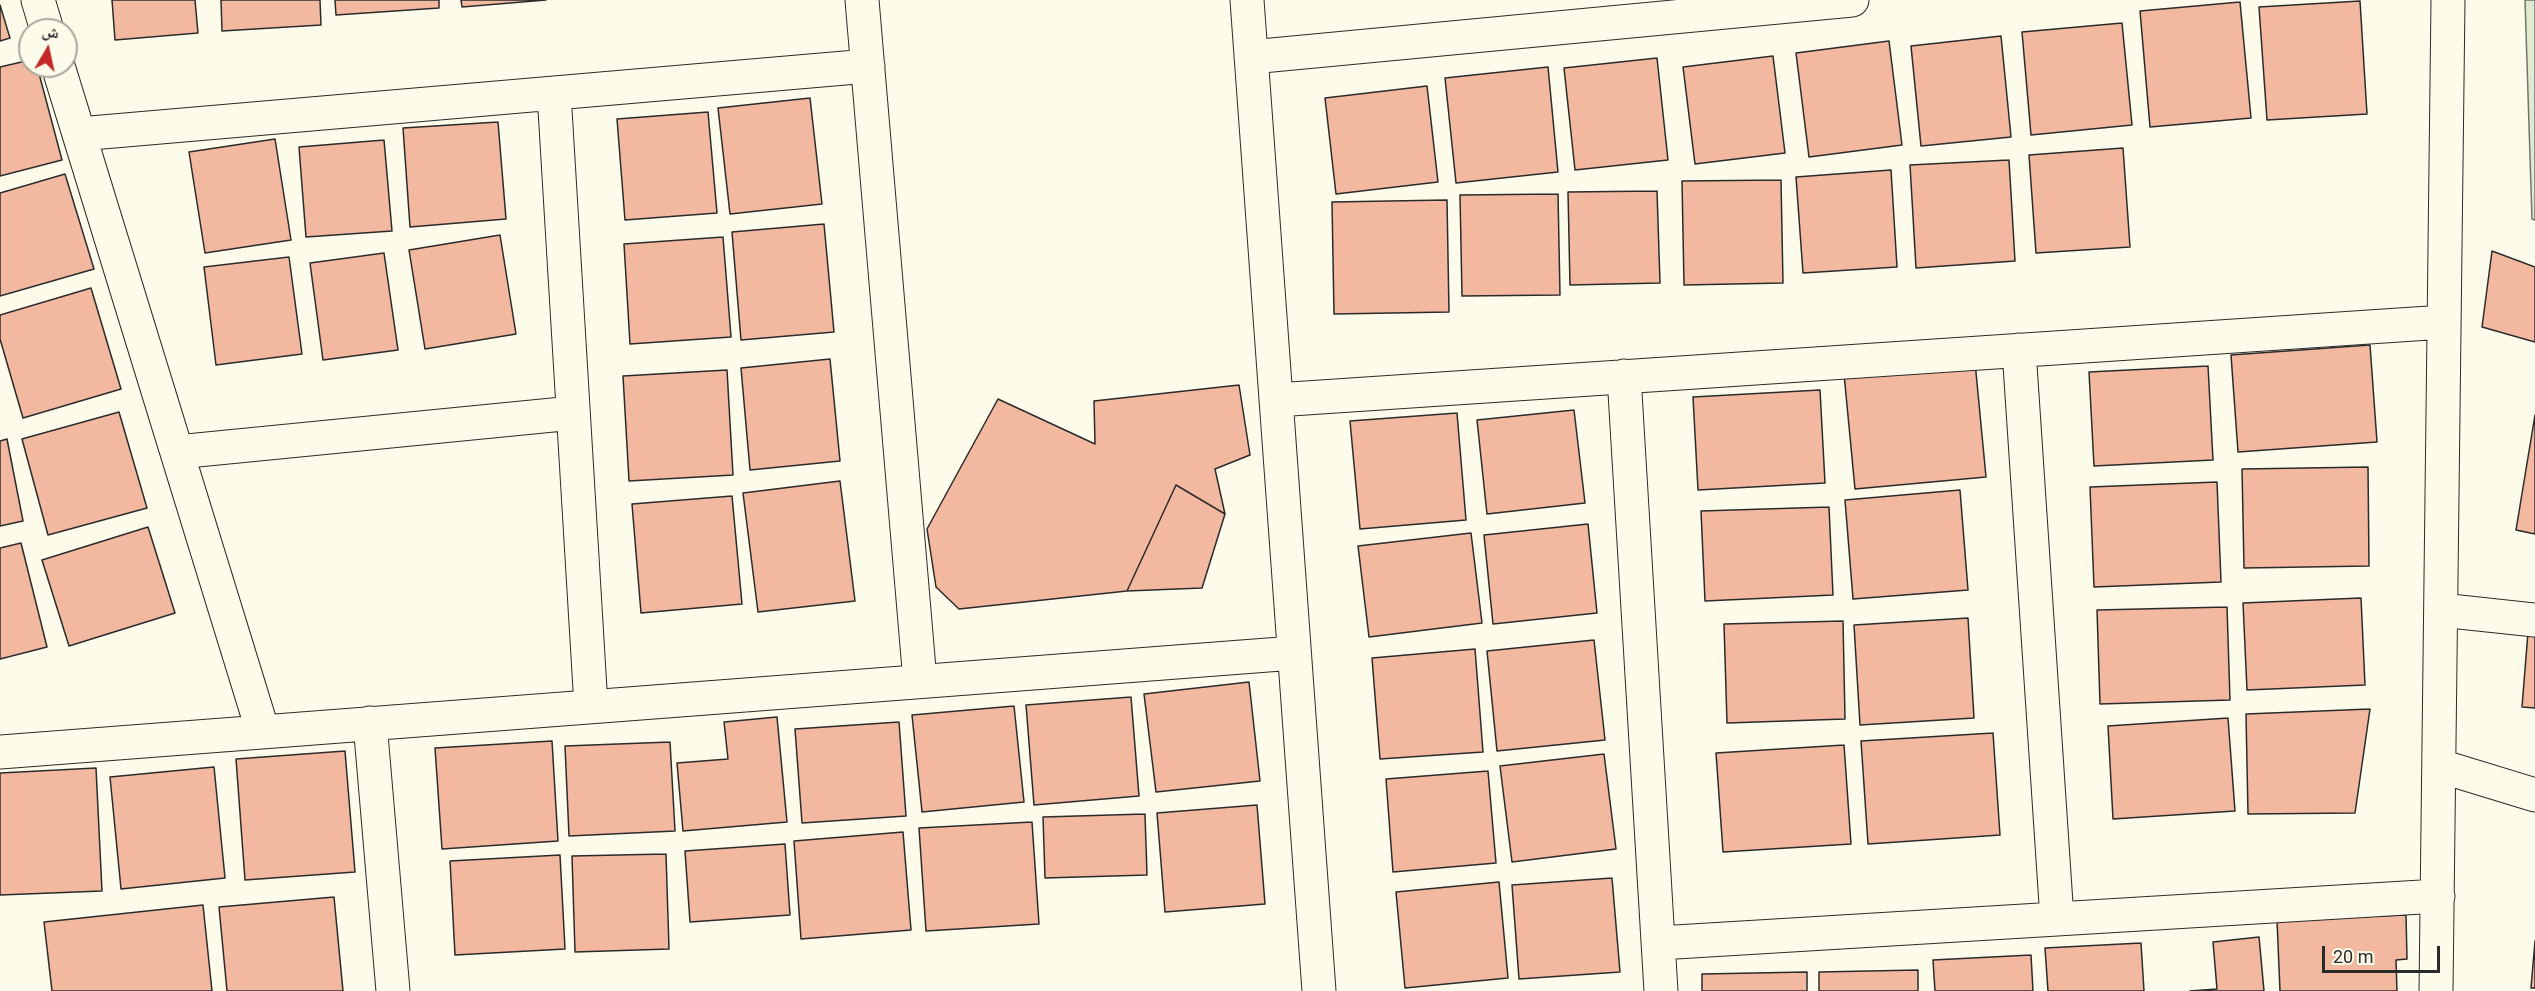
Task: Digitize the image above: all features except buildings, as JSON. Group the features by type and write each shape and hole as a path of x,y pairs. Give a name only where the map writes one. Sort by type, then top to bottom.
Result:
{"street":[{"path":"38,0 43,18"},
{"path":"862,0 920,681"},
{"path":"1247,0 1319,991"},
{"path":"1251,57 1610,11 1852,0"},
{"path":"2436,991 2448,0"},
{"path":"79,134 868,66"},
{"path":"62,78 263,732"},
{"path":"554,93 591,706"},
{"path":"1276,400 2444,322"},
{"path":"2019,350 2057,919"},
{"path":"1624,376 1661,991"},
{"path":"177,452 573,413"},
{"path":"2441,610 2535,620"},
{"path":"0,752 1294,653"},
{"path":"370,723 393,991"},
{"path":"2439,766 2535,795"},
{"path":"1659,944 2438,896"}],"green space":[{"path":"2525,0 2535,0 2535,220 2532,219"}]}
